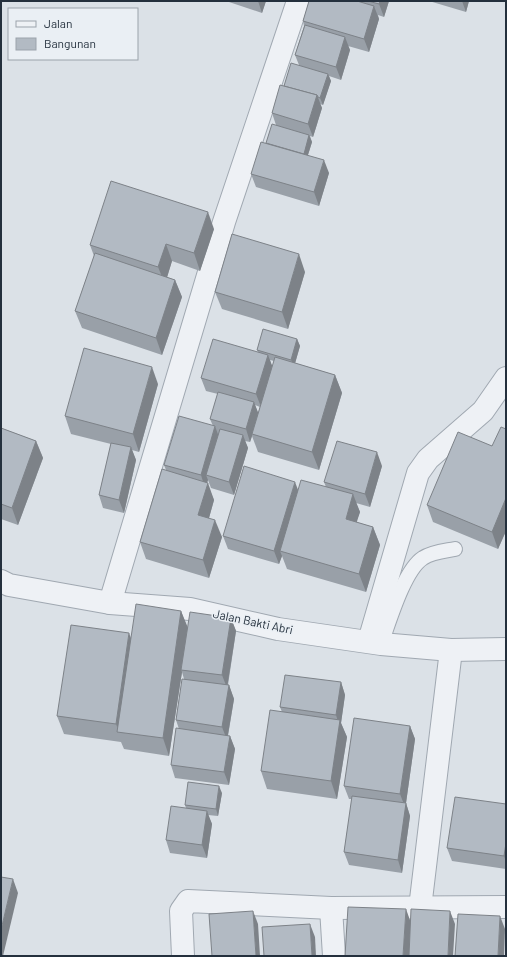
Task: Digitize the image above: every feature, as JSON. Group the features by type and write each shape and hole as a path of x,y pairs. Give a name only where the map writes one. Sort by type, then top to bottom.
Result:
{"street":[{"path":"110,603 224,222 298,1"},
{"path":"375,642 418,473 428,459 483,411 506,378"},
{"name":"Jalan Bakti Abri","path":"1,581 9,585 110,603 190,609 278,629 375,642 451,650 506,649"},
{"path":"420,908 451,650"},
{"path":"183,956 181,912 188,901 331,908 506,907"},
{"path":"331,908 334,956"}],"lane":[{"path":"375,642 395,606 411,569 422,558 430,554 456,549"}],"building":[{"path":"309,1 357,1 374,6 364,39 303,21"},
{"path":"368,1 380,1 379,4"},
{"path":"305,25 345,37 336,67 295,55"},
{"path":"291,63 328,74 320,98 317,95 284,86"},
{"path":"280,85 317,95 308,124 272,113"},
{"path":"272,124 309,135 304,154 266,143"},
{"path":"261,142 324,160 314,192 251,174"},
{"path":"111,181 208,212 194,253 166,244 158,267 90,245"},
{"path":"232,234 299,254 282,312 215,292"},
{"path":"95,253 175,280 156,338 75,311"},
{"path":"263,329 297,339 291,360 257,350"},
{"path":"213,339 268,355 256,394 201,378"},
{"path":"84,348 152,367 133,434 65,416"},
{"path":"275,357 335,375 312,452 252,434"},
{"path":"218,392 254,402 246,429 210,419"},
{"path":"179,416 215,426 201,475 164,465"},
{"path":"501,427 506,429 506,498 492,532 427,505 458,432 492,446"},
{"path":"1,428 36,441 12,508 1,504"},
{"path":"220,429 243,435 229,482 206,475"},
{"path":"337,441 377,452 365,494 324,482"},
{"path":"111,443 131,447 119,500 99,495"},
{"path":"244,466 295,482 274,551 223,536"},
{"path":"162,469 208,483 198,515 215,520 203,560 140,542"},
{"path":"301,480 353,494 346,519 373,527 359,574 280,551"},
{"path":"136,604 181,611 163,738 117,732"},
{"path":"190,612 231,618 222,675 181,670"},
{"path":"71,625 129,633 116,724 57,716"},
{"path":"285,675 341,682 336,715 280,707"},
{"path":"182,679 229,685 222,727 176,720"},
{"path":"270,710 340,720 331,781 261,771"},
{"path":"354,718 410,726 400,794 344,786"},
{"path":"176,728 230,736 224,772 171,765"},
{"path":"188,782 219,786 216,809 185,805"},
{"path":"352,796 406,803 398,860 344,852"},
{"path":"455,797 506,804 506,843 504,856 447,848"},
{"path":"171,806 207,811 202,845 166,840"},
{"path":"1,877 13,879 1,930"},
{"path":"348,907 406,909 403,956 345,956"},
{"path":"411,909 450,911 448,956 409,956"},
{"path":"253,911 256,956 212,956 209,914"},
{"path":"458,914 500,916 498,956 455,956"},
{"path":"310,924 312,956 264,956 262,927"}]}
